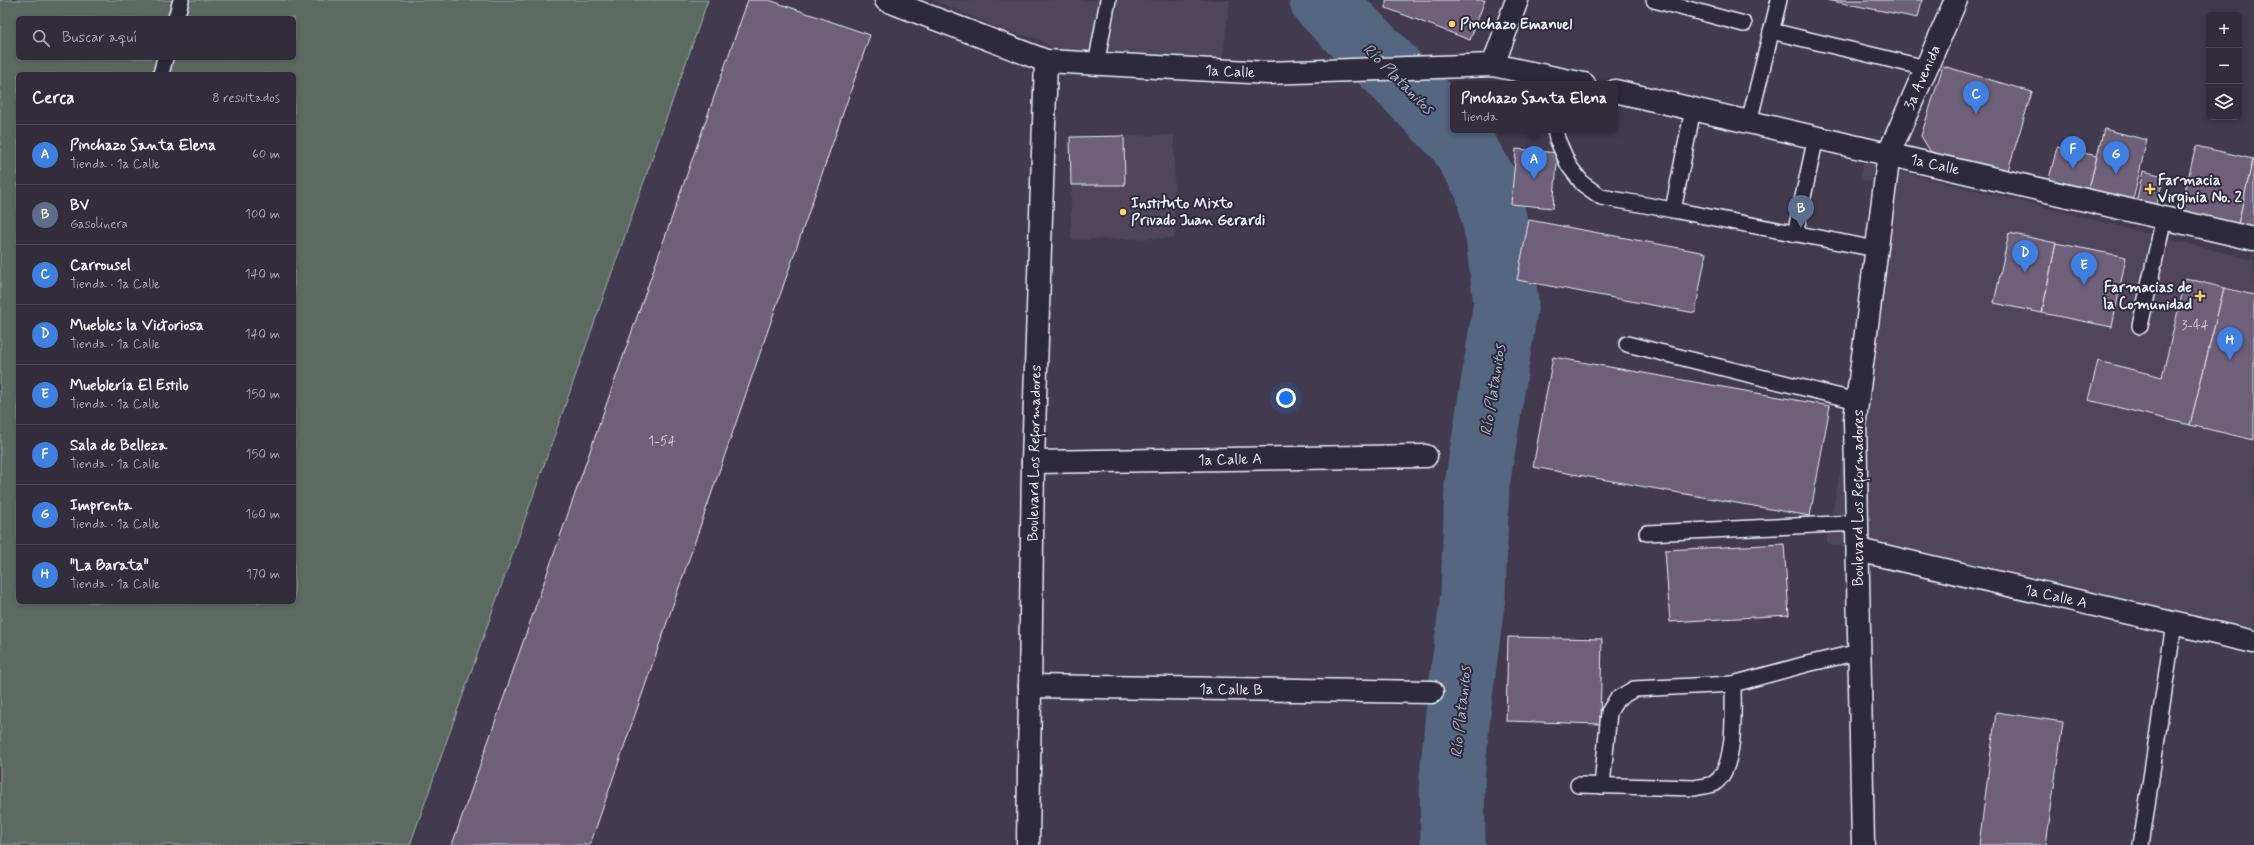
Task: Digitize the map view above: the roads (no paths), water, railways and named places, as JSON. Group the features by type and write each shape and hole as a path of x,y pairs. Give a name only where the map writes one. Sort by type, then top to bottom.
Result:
{"main road":[{"name":"1a Calle","path":"886,0 1046,61 1096,65 1268,73 1493,65 1547,80"},
{"path":"1493,65 1517,0"},
{"name":"3a Avenida","path":"1889,153 1956,0"},
{"name":"Boulevard Los Reformadores","path":"1028,845 1033,462 1046,61"},
{"name":"1a Calle","path":"1618,92 1889,153 2254,239"},
{"name":"Boulevard Los Reformadores","path":"1863,845 1855,419 1889,153"},
{"name":"1a Calle A","path":"1033,462 1426,456"},
{"name":"1a Calle A","path":"1858,550 2254,642"},
{"name":"1a Calle B","path":"1030,686 1432,692"}],"lane":[{"path":"177,16 181,0"},
{"path":"1096,65 1108,0"},
{"path":"1654,0 1744,24"},
{"path":"1749,122 1779,0"},
{"path":"1771,31 1926,68"},
{"path":"162,72 164,60"},
{"path":"1673,210 1693,109"},
{"path":"1556,133 1569,166 1583,184 1601,197 1876,248"},
{"path":"1796,234 1816,137"},
{"path":"2140,326 2164,218"},
{"path":"1627,344 1857,401"},
{"path":"1647,533 1857,523"},
{"path":"2141,845 2174,624"},
{"path":"1602,786 1609,712 1617,699 1634,689 1733,684 1807,664 1860,652"},
{"path":"1578,785 1695,788 1714,784 1727,768 1731,741 1733,684"}],"waterway":[{"name":"Río Platanitos","path":"1322,0 1450,130"},
{"name":"Río Platanitos","path":"1453,133 1459,139 1487,186 1498,237 1506,303 1477,485 1473,596 1459,703 1452,777 1453,845"}],"place":[{"name":"Pinchazo Emanuel","path":"1452,24"},
{"name":"Carrousel","path":"1976,114"},
{"name":"Sala de Belleza","path":"2073,169"},
{"name":"Imprenta","path":"2116,174"},
{"name":"Pinchazo Santa Elena","path":"1534,179"},
{"name":"Farmacia Virginia No. 2","path":"2150,189"},
{"name":"Instituto Mixto Privado Juan Gerardi","path":"1123,212"},
{"name":"BV","path":"1801,228"},
{"name":"Muebles la Victoriosa","path":"2025,273"},
{"name":"Mueblería El Estilo","path":"2084,285"},
{"name":"Farmacias de la Comunidad","path":"2200,296"},
{"name":"\"La Barata\"","path":"2230,360"}]}
